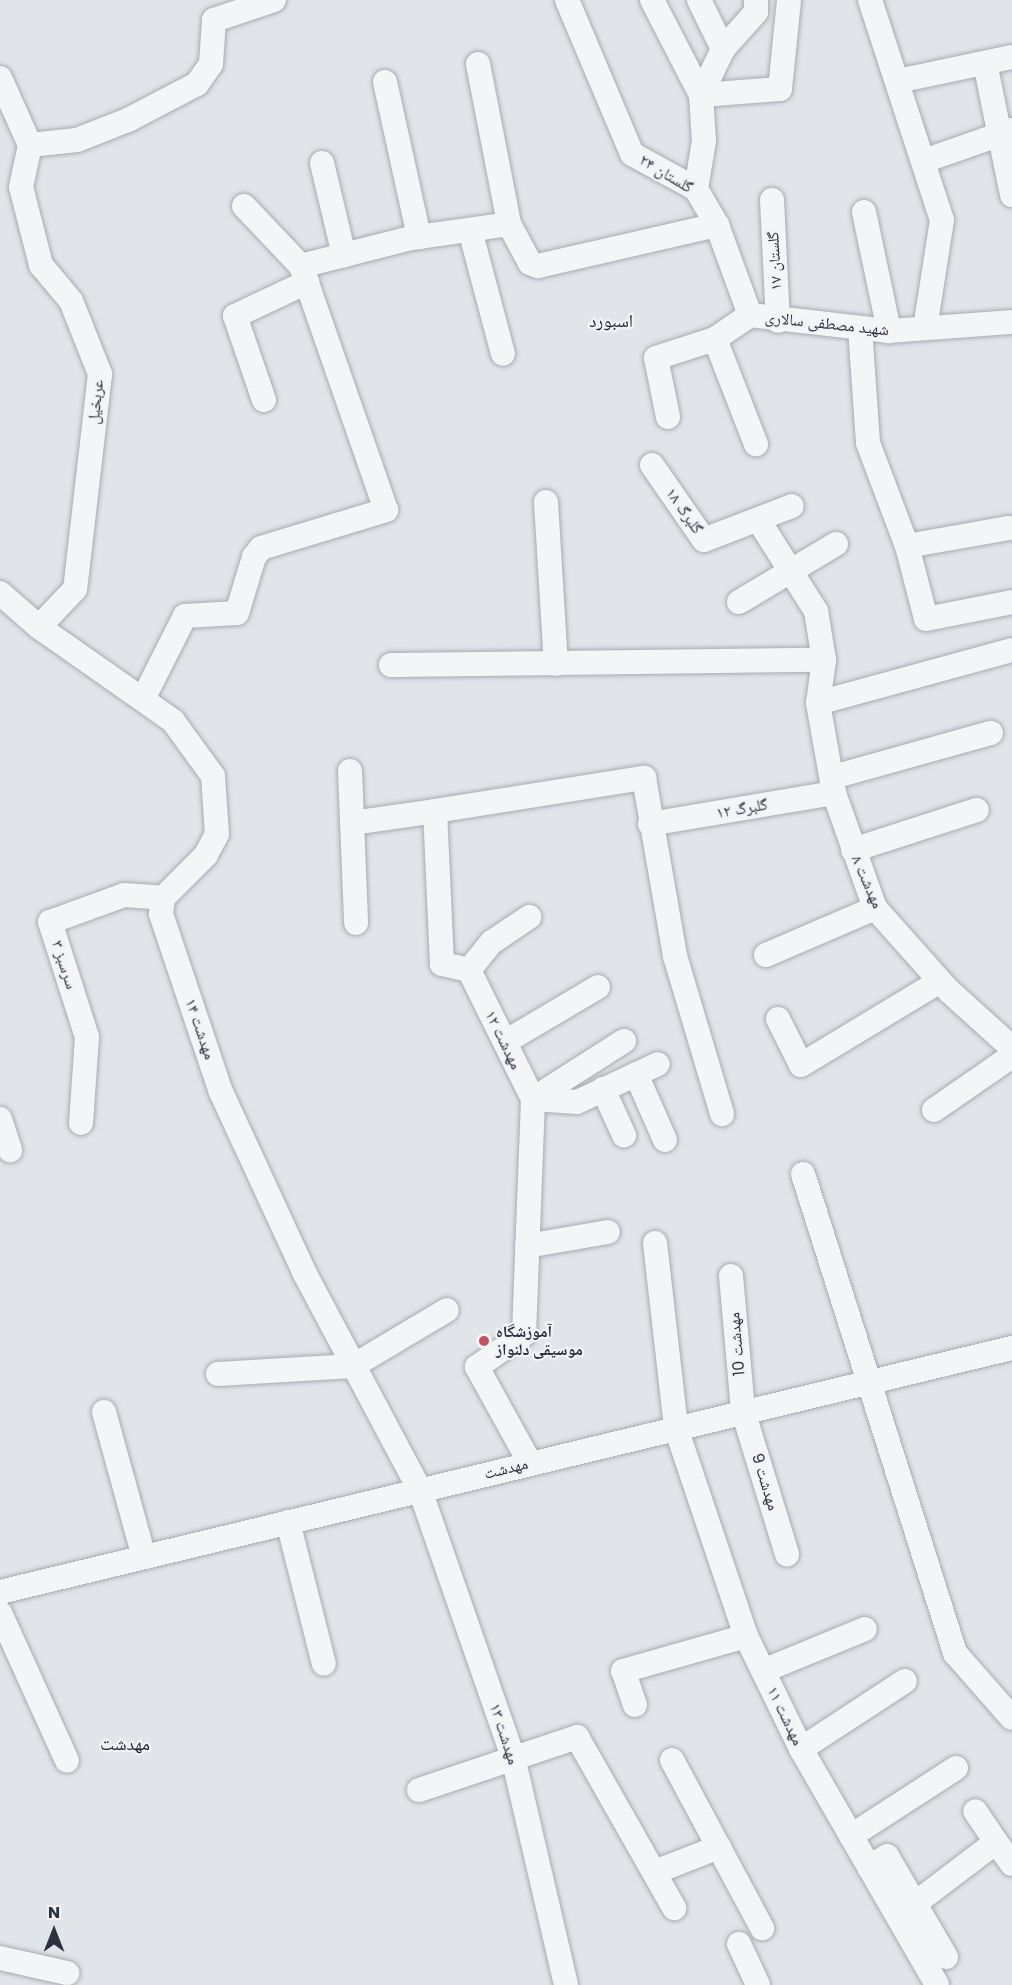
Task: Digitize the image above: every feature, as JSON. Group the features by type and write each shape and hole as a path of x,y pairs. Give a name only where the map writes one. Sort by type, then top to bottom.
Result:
{"street":[{"name":"گلستان ۲۴","path":"567,0 632,154 696,189 717,225 750,315"},
{"path":"652,0 701,95 704,141 696,189"},
{"path":"699,0 723,49"},
{"path":"701,95 723,49 756,12 756,0"},
{"path":"701,95 780,89 789,0"},
{"path":"870,0 942,220 925,328"},
{"path":"0,78 30,145 77,140 128,120 197,84 211,64 214,20 267,1"},
{"path":"898,81 1012,57"},
{"path":"985,63 1007,131 1012,195"},
{"path":"478,64 509,224 534,266 717,225"},
{"path":"385,82 419,237"},
{"path":"924,161 1007,131"},
{"name":"عربخیل","path":"30,145 21,187 41,265 71,302 100,374 75,589 39,627"},
{"path":"321,163 344,255"},
{"name":"گلستان ۱۷","path":"772,200 778,321"},
{"path":"143,699 185,616 237,613 254,557 261,548 386,510 304,274 244,206"},
{"path":"864,212 889,331"},
{"path":"264,400 235,316 304,274 344,255 419,237 509,224"},
{"path":"470,230 503,354"},
{"path":"668,417 656,358 715,339 750,315"},
{"name":"شهید مصطفی سالاری","path":"750,315 778,321 889,331 1012,322"},
{"path":"860,328 868,443 907,546 926,619 1012,602"},
{"path":"715,339 756,444"},
{"name":"گلبرگ ۱۸","path":"651,465 704,540 759,521"},
{"path":"546,502 556,664"},
{"path":"759,521 792,506"},
{"name":"مهدشت ۸","path":"759,521 816,611 824,660 818,703 834,785 853,850 875,908 940,981 1012,1048"},
{"path":"907,546 1009,528"},
{"path":"739,602 792,574 836,544"},
{"path":"0,593 39,627 173,721 213,776 217,834 206,855 163,898"},
{"path":"818,703 1012,650"},
{"path":"391,665 824,660"},
{"name":"گلبرگ ١٢","path":"650,824 834,785 992,733"},
{"path":"350,771 356,923"},
{"path":"352,823 644,778 650,824 675,956 722,1114"},
{"path":"853,850 977,810"},
{"path":"435,811 442,964 469,970 492,942 529,917"},
{"name":"سرسبز ۳","path":"81,1123 87,1037 50,922 124,895 163,898"},
{"name":"مهدشت ۱۴","path":"163,898 161,914 221,1092 305,1274 420,1490"},
{"path":"766,955 875,908"},
{"name":"مهدشت ۱۲","path":"469,970 533,1099 524,1334 477,1367 530,1463"},
{"path":"778,1020 801,1065 940,981"},
{"path":"505,1042 598,987"},
{"path":"533,1099 624,1041"},
{"path":"934,1110 1012,1056"},
{"path":"533,1099 577,1102 658,1064"},
{"path":"636,1074 665,1140"},
{"path":"603,1089 624,1135"},
{"path":"0,1119 10,1150"},
{"path":"804,1174 868,1384 955,1653 1012,1718"},
{"path":"527,1246 608,1232"},
{"name":"مهدشت ۱۱","path":"655,1243 676,1428 746,1636 801,1749 937,1985"},
{"name":"مهدشت 10","path":"731,1276 743,1411"},
{"path":"218,1374 354,1366 447,1310"},
{"name":"مهدشت","path":"0,1592 743,1411 868,1384 1012,1348"},
{"name":"مهدشت 9","path":"743,1411 787,1554"},
{"path":"104,1412 144,1557"},
{"name":"مهدشت ۱۳","path":"420,1490 513,1757 566,1985"},
{"path":"288,1522 324,1664"},
{"path":"0,1613 67,1761"},
{"path":"763,1671 865,1629"},
{"path":"635,1705 623,1671 746,1636"},
{"path":"801,1749 905,1681"},
{"path":"419,1791 577,1737 674,1908"},
{"path":"672,1760 762,1928"},
{"path":"851,1836 956,1768"},
{"path":"975,1811 1012,1864"},
{"path":"913,1905 996,1842"},
{"path":"655,1872 719,1847"},
{"path":"869,1867 887,1856 913,1905 945,1957"},
{"path":"739,1944 759,1985"},
{"path":"0,1958 67,1973"}],"place":[{"name":"آموزشگاه موسیقی دلنواز","path":"484,1341"}],"district":[{"name":"اسبورد","path":"611,321"},
{"name":"مهدشت","path":"125,1744"}]}
